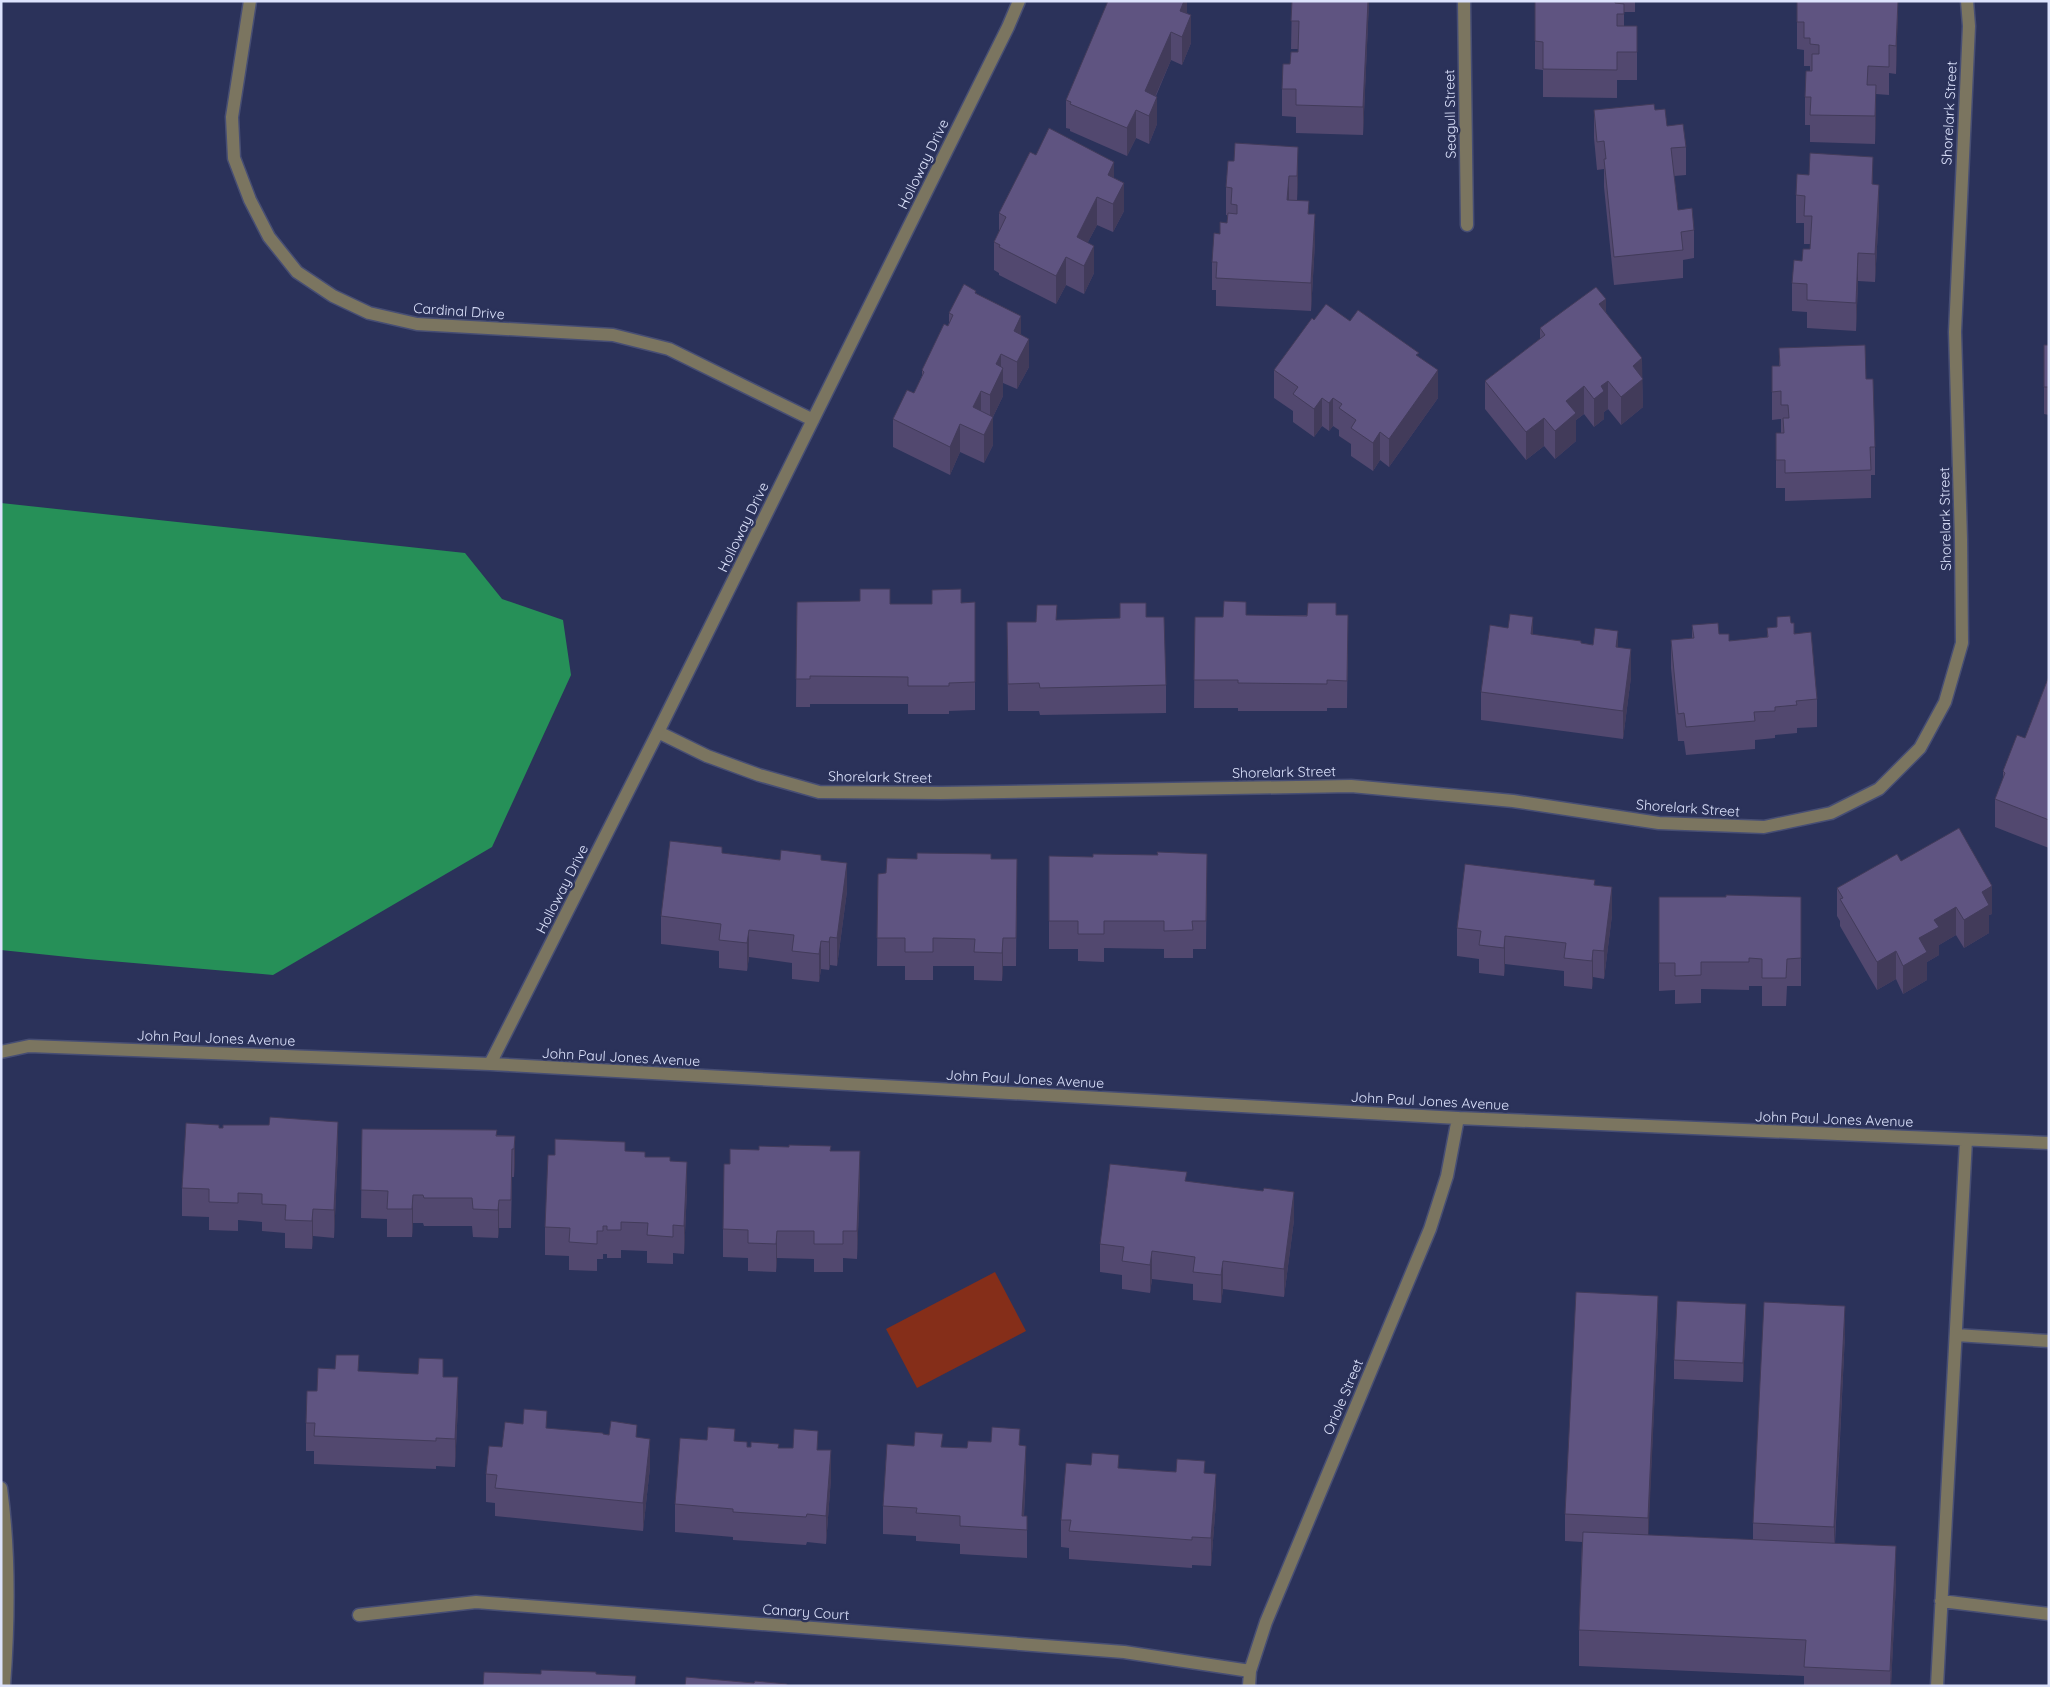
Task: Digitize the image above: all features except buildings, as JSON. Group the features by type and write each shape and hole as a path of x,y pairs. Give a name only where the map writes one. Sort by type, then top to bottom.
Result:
{"street":[{"name":"Cardinal Drive","path":"250,1 232,117 234,158 250,200 270,237 297,272 333,296 369,313 417,324 613,335 669,349 813,420"},
{"name":"Holloway Drive","path":"490,1064 658,732 1019,1"},
{"name":"Seagull Street","path":"1464,1 1466,225"},
{"name":"Shorelark Street","path":"658,732 707,756 759,775 819,792 941,793 1351,786 1513,801 1659,823 1764,827 1831,813 1879,789 1920,748 1945,702 1962,642 1955,332 1969,26 1966,1"},
{"name":"John Paul Jones Avenue","path":"1,1052 29,1046 490,1064 1458,1118 2049,1143"},
{"name":"Oriole Street","path":"1249,1686 1250,1671 1266,1622 1430,1229 1447,1176 1458,1118"},
{"path":"1937,1686 1966,1140"},
{"path":"1956,1335 2049,1341"},
{"path":"1,1488 7,1529 8,1623 4,1686"},
{"path":"1942,1601 2049,1614"},
{"name":"Canary Court","path":"359,1615 476,1602 1124,1652 1250,1671"}],"shaded area":[{"path":"1,503 465,553 502,599 563,620 571,675 492,847 273,975 1,950"},
{"path":"995,1272 1026,1331 917,1388 886,1329"}]}
